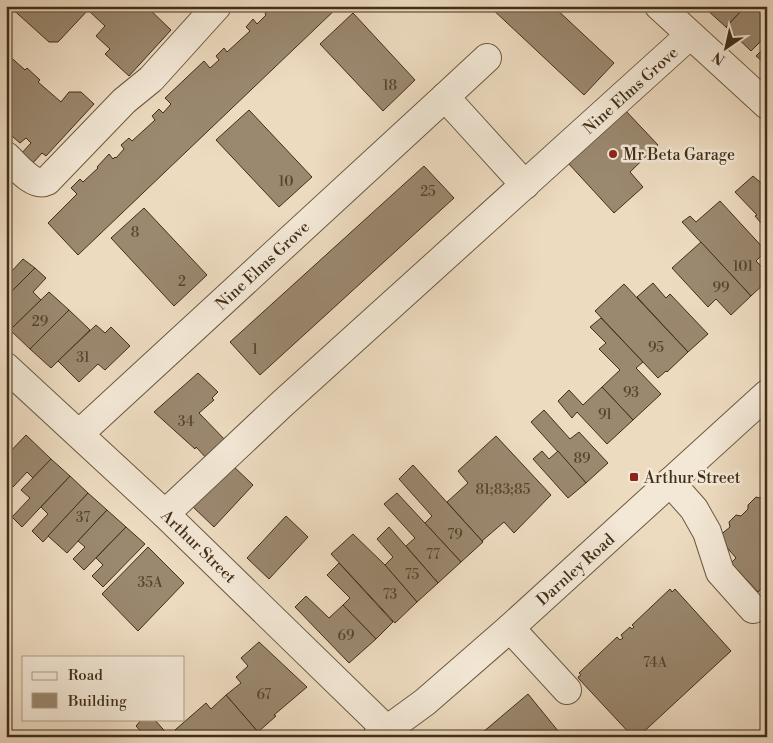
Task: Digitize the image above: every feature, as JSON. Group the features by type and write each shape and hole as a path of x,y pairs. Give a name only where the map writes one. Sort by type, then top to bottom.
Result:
{"street":[{"path":"6,156 34,181 43,184 124,102 151,79 217,6"},
{"path":"659,6 767,105"},
{"name":"Nine Elms Grove","path":"166,514 282,404 690,35"},
{"name":"Nine Elms Grove","path":"80,434 487,58"},
{"path":"445,97 525,184"},
{"name":"Arthur Street","path":"9,376 80,434 166,514 385,734"},
{"name":"Darnley Road","path":"385,734 444,686 510,628 767,394"},
{"path":"670,482 694,509 707,532 720,572 754,609"},
{"path":"510,628 566,690"}],"building":[{"path":"9,6 146,6 171,30 129,76 105,54 110,49 96,36 105,26 88,10 58,42 49,42"},
{"path":"265,6 339,6 78,255 48,223 77,194 71,188 80,179 83,182 109,154 113,159 116,158 124,149 121,145 129,138 132,141 155,120 152,116 159,109 163,113 171,104 165,98 204,61 210,68 219,60 216,56 224,48 227,52 250,31 246,27 253,19 257,24 266,15 265,13 267,12 263,8"},
{"path":"489,6 553,6 614,63 584,95"},
{"path":"708,6 746,6 726,27 706,9"},
{"path":"746,6 767,6 767,35 751,51 726,27"},
{"path":"353,13 415,80 383,111 320,44"},
{"path":"767,45 767,65 756,56"},
{"path":"6,53 25,70 27,68 40,80 38,82 61,102 69,92 81,92 94,104 46,156 42,153 31,165 20,155 31,143 26,138 20,143 6,131"},
{"path":"249,110 312,177 279,207 216,140"},
{"name":"Mr Beta Garage","path":"625,110 658,145 630,172 643,187 614,213 568,163"},
{"path":"424,166 454,198 260,375 230,342"},
{"path":"753,176 767,188 767,230 755,216 757,215 735,192"},
{"path":"720,201 766,251 756,261 767,272 767,281 751,296 682,222 690,216 696,222"},
{"path":"144,208 207,275 174,306 111,238"},
{"path":"701,242 751,296 731,315 716,299 708,307 672,268"},
{"path":"23,259 35,268 6,297 6,268 11,272"},
{"path":"35,268 46,278 33,292 41,300 10,330 6,326 6,297"},
{"path":"653,283 666,298 670,294 708,334 688,352 637,297"},
{"path":"624,284 688,352 658,378 595,311"},
{"path":"49,292 69,310 30,349 10,330"},
{"path":"69,310 90,330 51,368 30,349"},
{"path":"601,318 643,362 636,368 661,394 633,420 602,387 620,370 599,349 606,343 590,327"},
{"path":"96,325 105,333 111,327 130,346 105,370 98,364 79,382 58,361"},
{"path":"198,373 218,392 212,398 214,400 199,413 229,444 209,461 196,447 195,449 154,412"},
{"path":"602,387 633,420 607,444 577,412 572,418 558,401 569,390 583,405"},
{"path":"544,410 570,439 579,432 608,463 586,483 531,422"},
{"path":"26,435 51,459 33,478 27,472 13,487 6,482 6,456"},
{"path":"496,436 551,495 514,533 504,522 482,541 447,502 468,483 458,471"},
{"path":"542,451 549,459 558,451 586,483 568,498 533,459"},
{"path":"51,459 70,476 22,527 12,517 30,498 21,490"},
{"path":"231,464 253,485 214,527 192,506"},
{"path":"413,465 483,542 461,562 425,523 432,516 399,479"},
{"path":"70,476 88,493 43,542 32,531 48,514 41,507"},
{"path":"767,492 767,583 758,592 731,563 736,558 718,537 730,527 729,522 736,515 741,516 756,497 760,498"},
{"path":"88,493 107,510 67,553 48,536"},
{"path":"397,493 461,562 438,583 406,546 415,538 384,504"},
{"path":"107,510 126,527 84,570 73,559 85,547 78,541"},
{"path":"286,516 308,537 269,579 247,558"},
{"path":"126,527 145,544 103,587 92,576 103,565 96,558"},
{"path":"389,527 438,583 417,602 385,565 393,557 377,539"},
{"path":"353,534 385,565 417,602 395,623 331,554"},
{"path":"148,547 184,583 138,631 102,594"},
{"path":"339,563 393,622 376,639 343,605 350,598 327,575"},
{"path":"670,589 672,592 675,589 731,651 638,737 633,737 579,679 578,677 581,675 579,673 617,637 620,640 623,638 621,635 630,627 632,629 634,627 632,625"},
{"path":"306,596 329,618 343,605 376,639 349,663 295,607"},
{"path":"259,642 307,687 274,715 276,716 258,732 226,695 241,683 236,677 248,666 241,658"},
{"path":"528,694 563,737 477,737 489,727"},
{"path":"226,695 258,732 252,737 182,737 175,730 206,703 211,709"},
{"path":"141,720 155,720 170,737 146,737 136,726"}],"place":[{"name":"Mr Beta Garage","path":"613,154"},
{"name":"Arthur Street","path":"634,477"}]}
